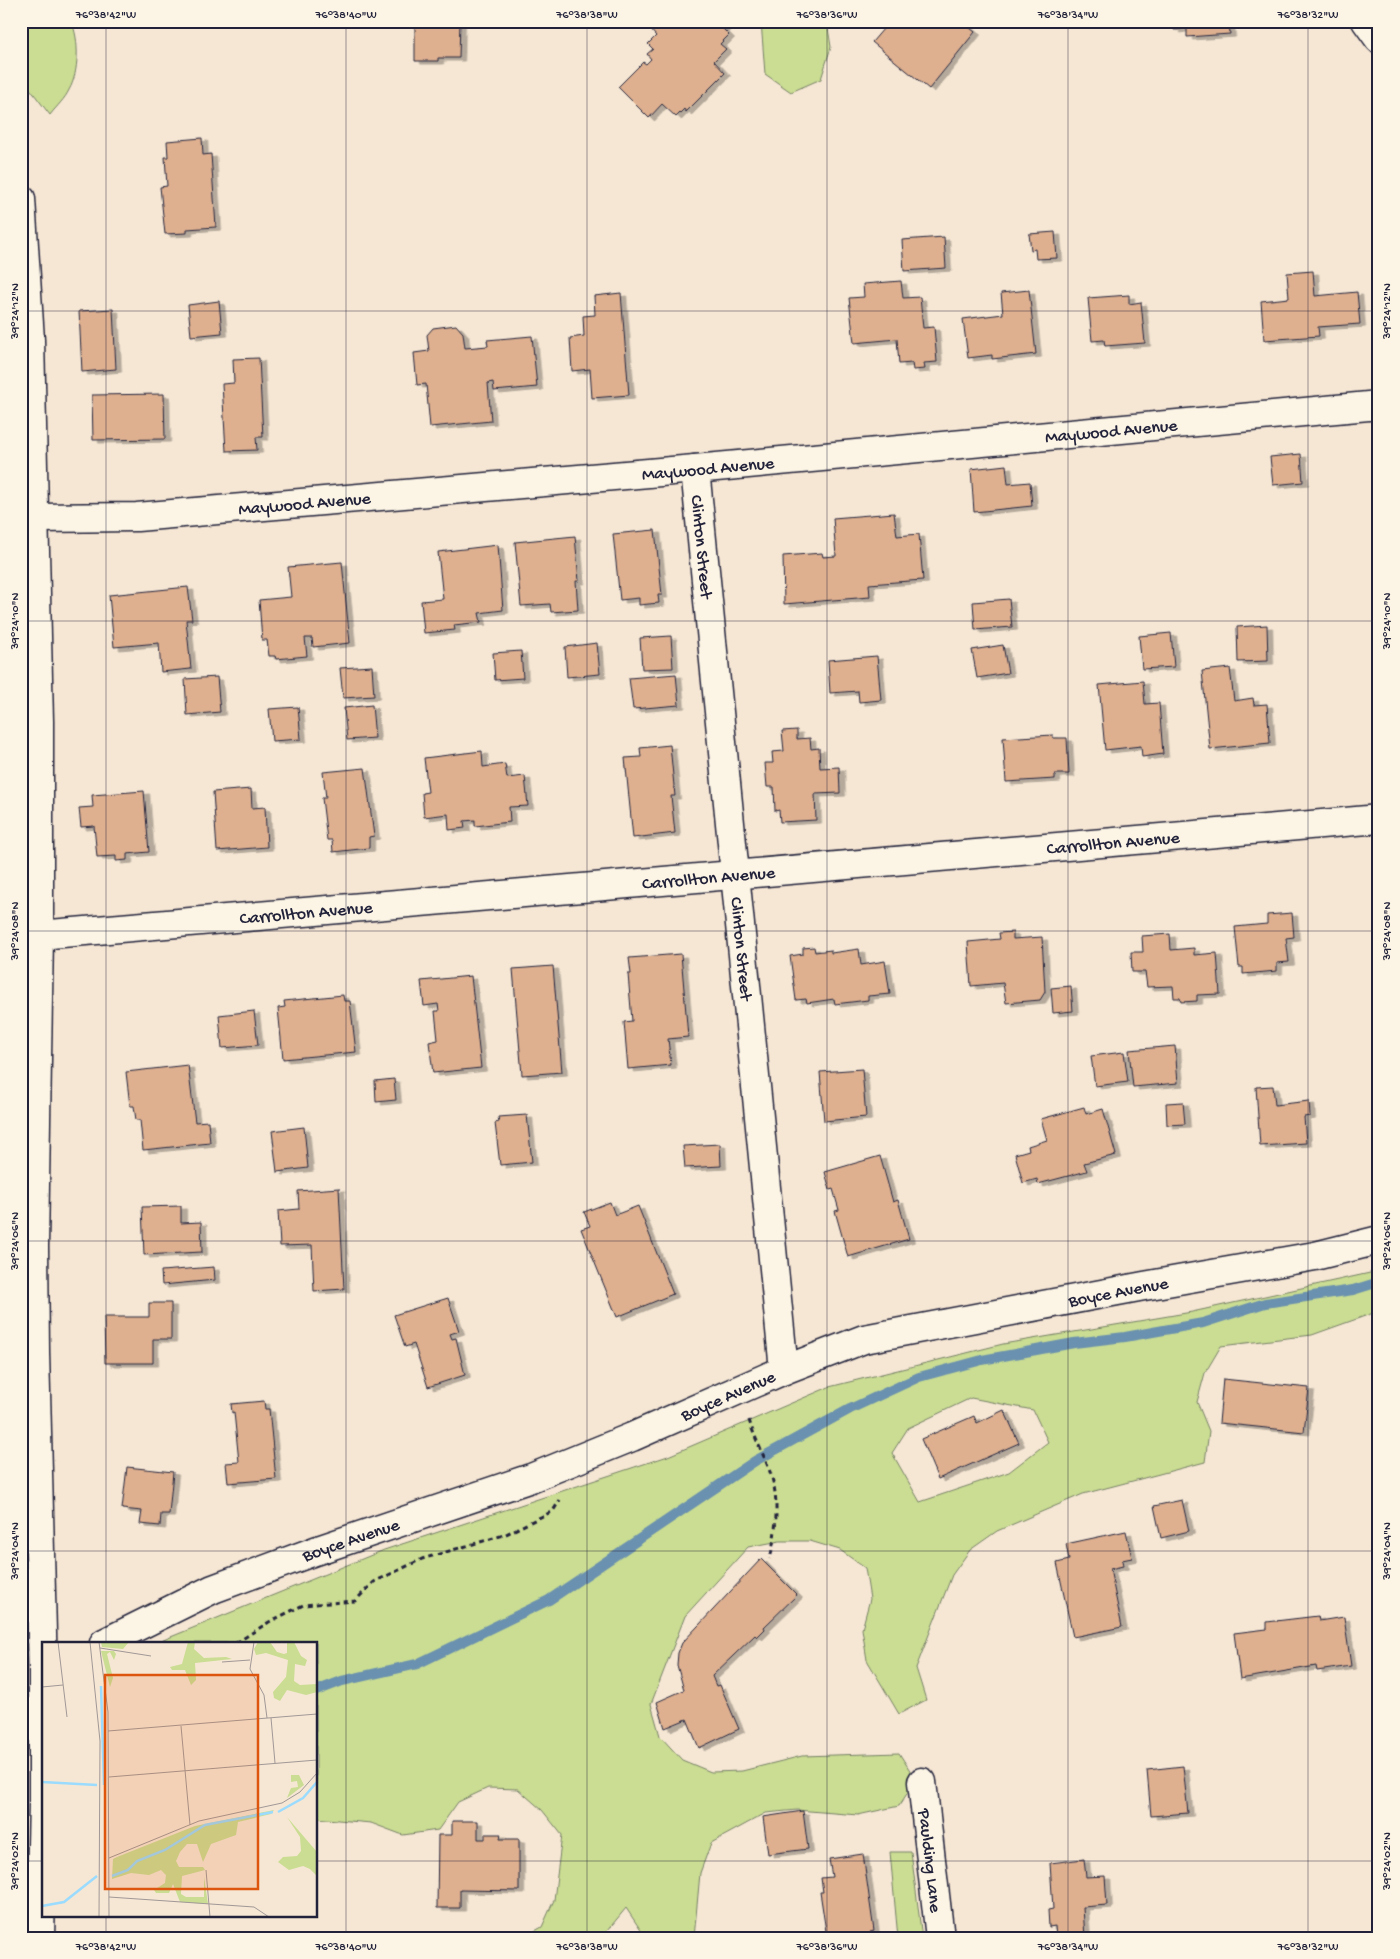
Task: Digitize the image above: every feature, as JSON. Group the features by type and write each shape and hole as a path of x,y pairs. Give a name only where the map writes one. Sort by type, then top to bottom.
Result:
{"street":[{"path":"1366,21 1379,39"},
{"path":"21,199 30,340 39,721 35,1343 42,1642"},
{"name":"Maywood Avenue","path":"35,518 136,517 695,469 1379,405"},
{"name":"Clinton Street","path":"695,469 784,1370"},
{"name":"Carrollton Avenue","path":"39,935 1379,819"},
{"name":"Boyce Avenue","path":"106,1642 213,1589 531,1478 784,1370 864,1340 1144,1286 1315,1256 1379,1240"},
{"name":"Paulding Lane","path":"922,1782 940,1938"},
{"path":"40,1938 42,1846"}],"path":[{"path":"751,1426 772,1478 776,1497 774,1543 770,1559"},
{"path":"238,1642 269,1622 303,1605 355,1600 374,1582 422,1559 504,1535 553,1511 569,1487 569,1462"}],"green space":[{"path":"21,21 71,21 74,28 77,46 75,75 63,100 50,115 21,77"},
{"path":"761,21 827,21 831,47 821,79 791,92 765,74"},
{"path":"1379,1271 1379,1311 1312,1335 1221,1346 1205,1373 1197,1402 1209,1431 1205,1462 1083,1494 997,1531 970,1550 952,1575 916,1668 926,1700 899,1714 867,1660 862,1629 870,1599 865,1568 840,1550 810,1541 780,1541 748,1547 685,1616 651,1704 660,1736 682,1760 711,1772 742,1771 802,1756 899,1753 916,1780 899,1806 858,1815 797,1810 766,1813 711,1843 700,1873 694,1938 646,1938 626,1908 607,1931 606,1938 522,1938 542,1927 554,1900 562,1835 542,1810 518,1789 488,1788 458,1802 438,1830 403,1835 371,1823 318,1818 318,1642 158,1642 384,1550 668,1456 829,1387 1003,1344 1192,1312","holes":["971,1398 1033,1410 1048,1442 1009,1472 920,1502 892,1453 908,1428"]},
{"path":"890,1852 911,1852 922,1938 898,1938"}],"building":[{"path":"415,21 460,21 459,58 438,58 438,61 415,61"},
{"path":"656,21 731,21 723,29 729,35 720,44 726,49 714,61 725,73 686,112 684,109 676,117 662,104 649,118 618,87 643,62 646,64 651,59 647,54 653,49 648,44 656,36 649,28"},
{"path":"890,21 961,21 975,32 929,89 872,42"},
{"path":"1170,21 1229,21 1230,34 1187,37 1187,28 1174,30 1174,27 1171,28"},
{"path":"202,138 203,155 211,154 216,227 187,229 187,233 165,234 160,187 167,186 165,157 168,157 167,141"},
{"path":"1055,232 1057,258 1036,259 1035,249 1031,250 1029,234"},
{"path":"944,237 946,268 904,271 902,240"},
{"path":"1313,271 1315,296 1357,292 1360,324 1318,327 1319,336 1264,340 1261,301 1289,298 1287,273"},
{"path":"901,281 903,298 920,297 923,328 934,327 937,362 924,363 925,369 913,370 912,363 899,364 897,339 854,343 849,298 864,297 863,284"},
{"path":"1029,290 1036,354 992,359 992,355 968,358 963,319 1003,314 1001,293"},
{"path":"621,293 629,395 592,398 590,369 572,371 570,338 584,336 583,316 595,315 594,296"},
{"path":"1129,295 1129,304 1141,302 1145,343 1105,346 1104,340 1092,341 1088,298"},
{"path":"219,301 222,333 191,336 188,305"},
{"path":"113,309 116,369 82,372 79,311"},
{"path":"456,325 463,333 465,348 488,346 487,340 532,336 537,387 494,391 493,382 488,383 491,421 430,427 426,384 417,385 414,353 429,351 427,335 433,328"},
{"path":"259,358 263,437 256,437 257,450 226,451 222,384 234,383 233,359"},
{"path":"164,394 165,439 93,440 92,395"},
{"path":"1301,454 1303,482 1273,485 1270,457"},
{"path":"1006,465 1008,484 1030,482 1032,506 974,512 971,469"},
{"path":"894,513 897,536 919,534 923,580 869,584 870,597 784,604 783,556 822,553 823,557 836,556 833,518"},
{"path":"655,530 662,595 658,595 659,603 639,605 639,598 620,600 613,534"},
{"path":"575,536 579,581 576,581 578,610 551,612 550,604 521,606 515,542"},
{"path":"498,545 503,610 479,613 481,622 454,625 455,630 424,633 421,601 443,599 438,552"},
{"path":"342,562 350,643 313,647 312,638 305,638 307,656 276,659 275,656 269,656 267,640 262,640 259,600 291,597 288,567"},
{"path":"188,587 192,620 186,620 191,669 161,672 159,643 114,647 109,595"},
{"path":"1009,599 1012,627 975,630 973,602"},
{"path":"1267,625 1268,661 1238,662 1237,627"},
{"path":"1171,633 1174,667 1142,669 1139,636"},
{"path":"671,636 673,668 642,669 640,638"},
{"path":"597,643 600,674 567,677 565,647"},
{"path":"1003,645 1008,673 977,678 972,650"},
{"path":"521,651 523,678 495,680 493,653"},
{"path":"877,656 881,700 859,702 858,691 830,693 828,660"},
{"path":"372,666 374,696 343,698 340,668"},
{"path":"1230,668 1234,701 1253,698 1254,705 1267,704 1270,743 1210,749 1202,671"},
{"path":"676,674 679,705 633,709 629,678"},
{"path":"217,677 220,712 187,715 185,679"},
{"path":"1143,681 1145,704 1159,703 1163,754 1142,757 1141,746 1105,750 1099,685"},
{"path":"372,705 375,738 347,740 344,708"},
{"path":"298,707 301,739 272,741 269,709"},
{"path":"797,730 797,739 810,738 811,749 819,748 820,768 839,767 840,793 815,794 816,820 780,822 779,810 775,811 774,787 767,787 765,763 773,763 772,752 784,751 782,731"},
{"path":"1053,735 1053,738 1067,738 1069,774 1055,774 1055,779 1006,782 1003,738"},
{"path":"670,745 675,796 671,796 675,833 633,838 625,758 641,757 640,748"},
{"path":"482,751 483,767 505,764 507,778 525,776 528,806 509,807 510,822 475,826 475,820 464,821 465,828 449,830 448,814 424,817 422,793 428,792 424,758"},
{"path":"365,768 374,836 369,837 369,848 333,852 332,840 327,840 322,798 326,798 323,772"},
{"path":"251,789 252,808 265,807 267,847 217,851 213,792"},
{"path":"144,791 149,852 127,854 127,860 116,861 116,856 97,857 94,826 81,827 79,808 93,807 92,795"},
{"path":"1292,913 1294,937 1286,938 1289,962 1277,963 1277,971 1243,974 1243,967 1239,967 1235,927 1267,924 1267,915"},
{"path":"1013,932 1013,939 1042,937 1045,992 1040,1000 1006,1003 1003,983 971,986 968,942 1000,939 999,933"},
{"path":"1170,934 1171,950 1194,948 1194,955 1217,953 1220,994 1197,995 1197,1001 1181,1002 1180,998 1174,998 1173,986 1147,987 1145,972 1132,972 1131,952 1143,952 1142,936"},
{"path":"814,947 815,952 831,950 831,953 859,949 861,965 885,961 890,994 868,996 868,1000 835,1004 834,999 807,1003 806,999 796,1000 790,956 803,954 803,948"},
{"path":"681,954 688,1037 668,1039 671,1065 628,1069 624,1022 632,1021 628,974 631,974 629,958"},
{"path":"553,966 562,1072 522,1075 513,969"},
{"path":"471,976 481,1068 433,1073 429,1042 438,1040 435,1011 439,1011 438,1004 424,1006 421,981"},
{"path":"1071,986 1073,1011 1053,1013 1051,988"},
{"path":"343,995 344,1001 350,1001 356,1052 283,1059 278,1008 285,1007 284,1001"},
{"path":"254,1011 258,1045 222,1048 219,1015"},
{"path":"1175,1046 1178,1083 1133,1087 1129,1050"},
{"path":"1124,1052 1128,1082 1095,1086 1091,1056"},
{"path":"188,1065 195,1122 208,1121 210,1143 143,1150 140,1120 136,1120 134,1106 130,1106 126,1072"},
{"path":"862,1069 866,1117 824,1121 820,1072"},
{"path":"394,1079 396,1100 376,1102 375,1081"},
{"path":"1273,1086 1275,1105 1309,1101 1310,1116 1304,1117 1306,1143 1260,1146 1256,1087"},
{"path":"1183,1102 1185,1124 1167,1125 1166,1103"},
{"path":"1084,1107 1086,1114 1103,1109 1116,1155 1084,1163 1087,1171 1038,1184 1037,1179 1023,1183 1015,1154 1029,1150 1028,1146 1047,1140 1041,1119"},
{"path":"527,1115 532,1162 500,1165 495,1123 499,1122 498,1117"},
{"path":"304,1127 308,1168 277,1172 272,1131"},
{"path":"720,1144 721,1166 685,1168 683,1146"},
{"path":"880,1156 893,1202 898,1200 909,1239 848,1257 835,1211 839,1210 833,1189 830,1190 825,1172"},
{"path":"339,1188 344,1289 314,1291 312,1245 280,1246 278,1211 299,1209 298,1191"},
{"path":"610,1202 615,1215 638,1206 673,1294 617,1317 581,1229 590,1226 584,1212"},
{"path":"181,1206 181,1223 201,1222 202,1252 144,1255 142,1207"},
{"path":"214,1267 215,1280 162,1285 161,1271"},
{"path":"448,1298 459,1331 450,1334 452,1339 456,1338 465,1375 428,1387 414,1344 405,1347 394,1315"},
{"path":"149,1303 171,1303 171,1339 153,1339 153,1363 105,1363 104,1317 149,1317"},
{"path":"1223,1379 1309,1388 1304,1432 1219,1423"},
{"path":"264,1401 265,1409 269,1409 276,1479 228,1483 226,1463 239,1462 234,1412 232,1413 231,1404"},
{"path":"1004,1410 1019,1443 938,1479 921,1439 974,1416 977,1423"},
{"path":"127,1467 173,1472 169,1514 161,1514 160,1526 140,1524 142,1511 122,1509"},
{"path":"1182,1500 1189,1531 1161,1538 1154,1506"},
{"path":"1126,1531 1132,1558 1122,1560 1123,1566 1110,1569 1122,1627 1073,1637 1057,1563 1069,1560 1066,1544"},
{"path":"761,1559 797,1595 764,1627 765,1629 757,1637 755,1635 712,1676 716,1686 720,1685 739,1729 699,1748 687,1719 665,1728 657,1702 684,1690 677,1665 678,1653 682,1643"},
{"path":"1318,1616 1319,1621 1344,1617 1351,1666 1317,1671 1316,1666 1240,1679 1234,1633 1267,1629 1267,1622"},
{"path":"1183,1766 1188,1813 1151,1816 1147,1770"},
{"path":"803,1811 808,1849 768,1854 763,1817"},
{"path":"452,1821 478,1821 478,1839 485,1839 485,1834 501,1834 500,1839 519,1839 519,1891 460,1890 460,1908 437,1908 438,1835 452,1835"},
{"path":"863,1854 874,1931 870,1932 871,1938 827,1938 820,1892 823,1892 821,1878 832,1877 829,1859"},
{"path":"1084,1859 1086,1877 1105,1876 1107,1905 1083,1907 1085,1938 1056,1938 1055,1926 1049,1927 1048,1910 1053,1909 1050,1863"}],"waterway":[{"path":"318,1690 342,1681 417,1664 549,1600 755,1461 850,1409 919,1377 982,1360 1074,1343 1125,1337 1203,1323 1265,1303 1353,1290 1379,1282"}]}
